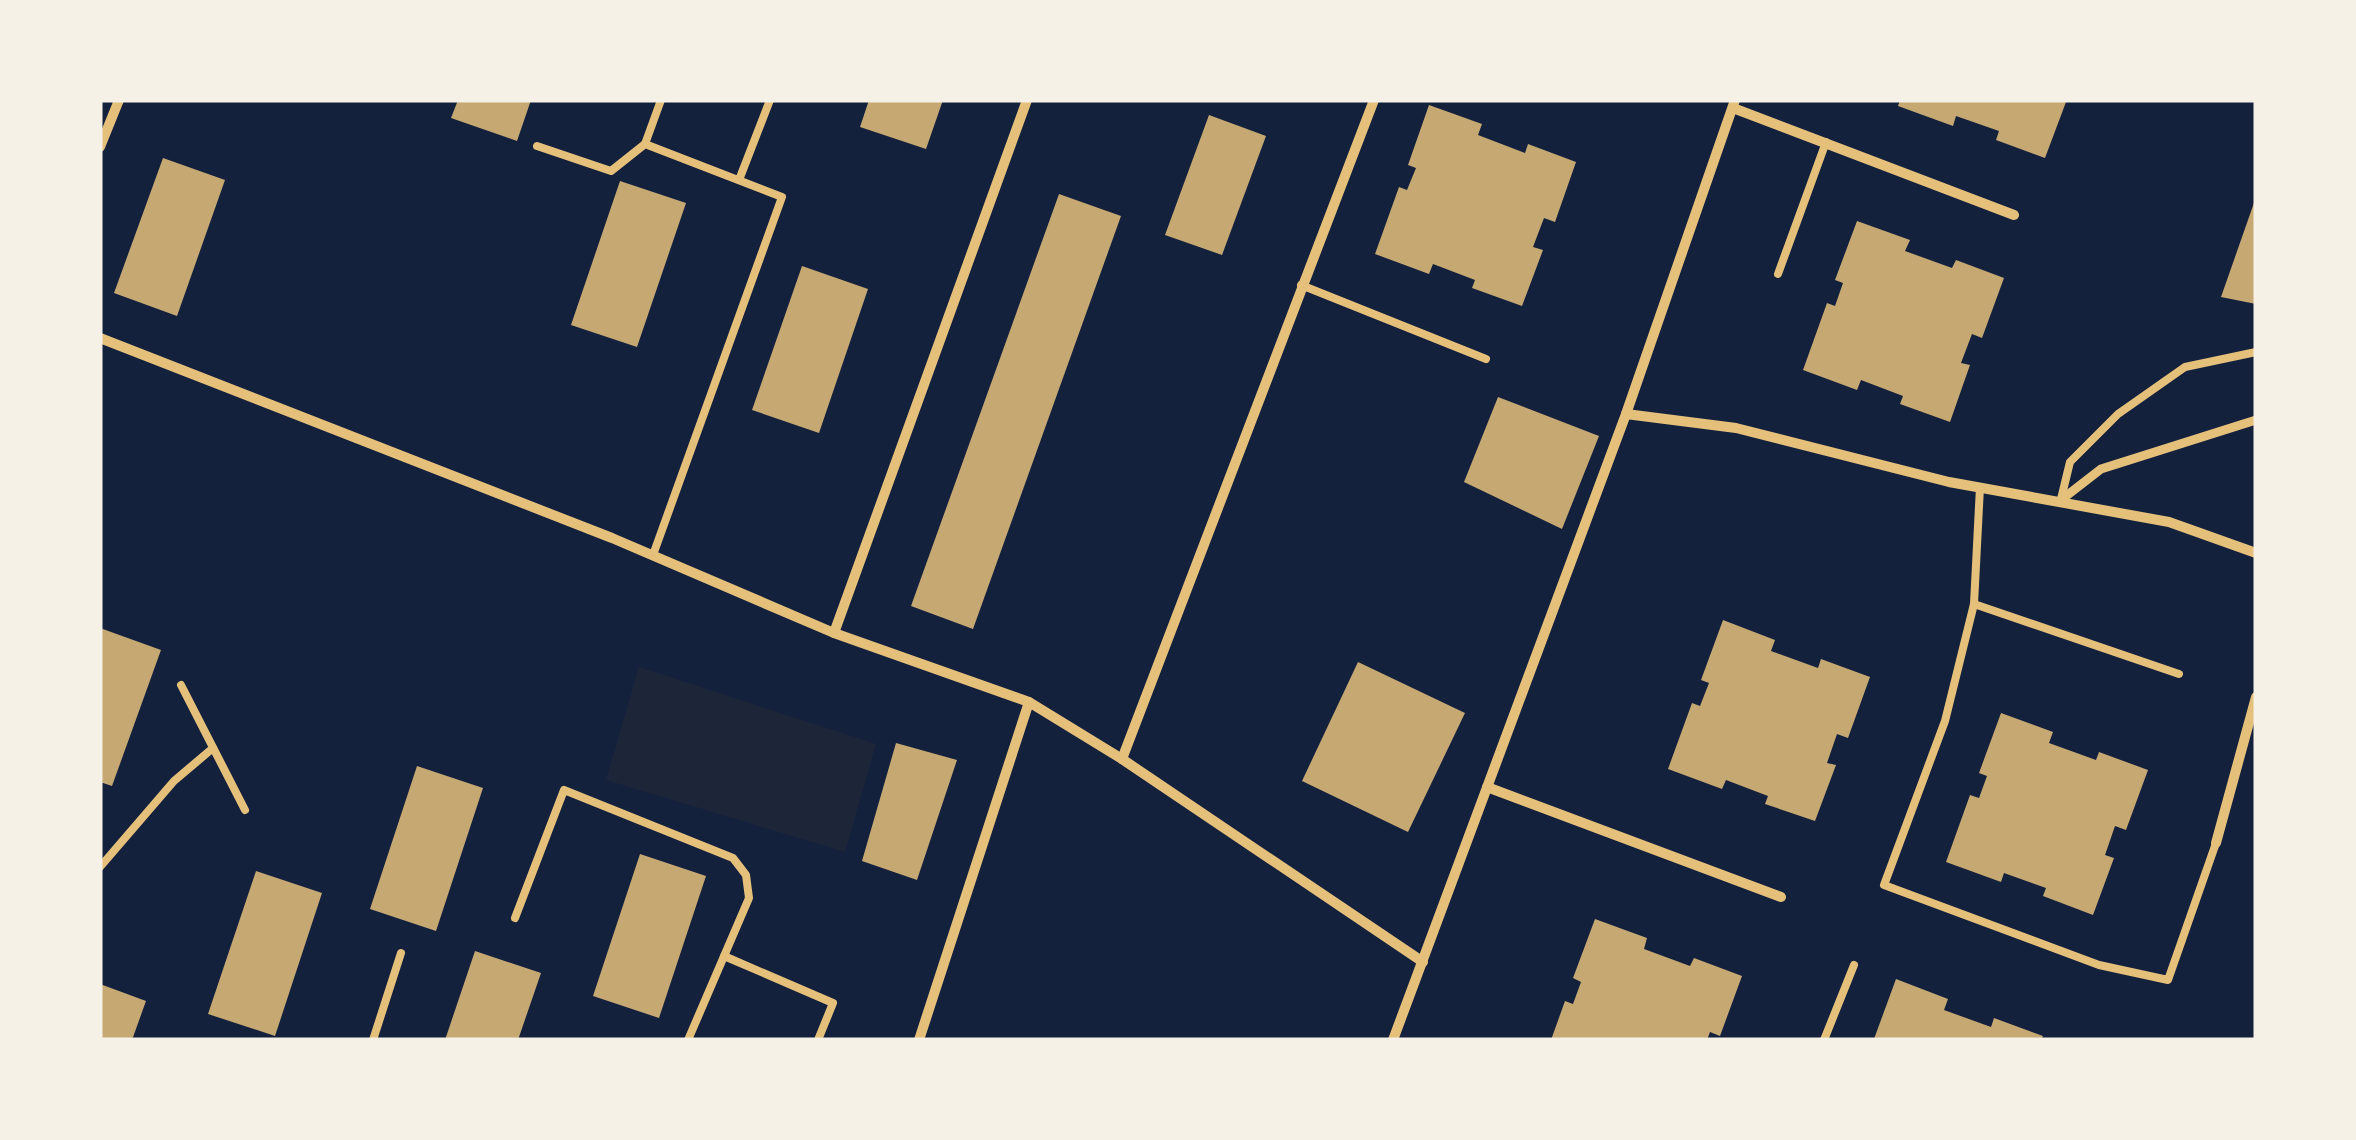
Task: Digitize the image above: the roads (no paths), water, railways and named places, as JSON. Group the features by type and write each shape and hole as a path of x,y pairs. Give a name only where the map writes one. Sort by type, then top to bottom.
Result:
{"street":[{"path":"100,147 119,100"},
{"path":"834,633 1027,100"},
{"path":"1122,759 1374,100"},
{"path":"1393,1040 1626,414 1734,104 2014,215"},
{"path":"100,338 190,370 653,555 834,633 1029,702 1122,759 1423,962"},
{"path":"1626,414 1736,428 1980,487 2169,522 2256,553"},
{"path":"2060,500 2101,469 2256,420"},
{"path":"2216,843 2256,697"},
{"path":"919,1040 1029,702"},
{"path":"1487,787 1781,897"}],"lane":[{"path":"536,146 611,171 646,144 661,100"},
{"path":"739,180 770,100"},
{"path":"1778,274 1826,142"},
{"path":"646,144 782,197 653,555"},
{"path":"1301,285 1486,359"},
{"path":"2060,500 2070,462 2118,414 2185,367 2256,352"},
{"path":"1980,487 1974,604 1945,721 1884,885 2099,966 2168,980 2216,843"},
{"path":"1974,604 2178,674"},
{"path":"182,685 246,810"},
{"path":"100,866 174,782 213,748"},
{"path":"515,918 564,790 724,853 741,866 749,898 688,1040"},
{"path":"372,1040 401,953"},
{"path":"724,956 832,1003 818,1040"},
{"path":"1824,1040 1854,965"}]}
